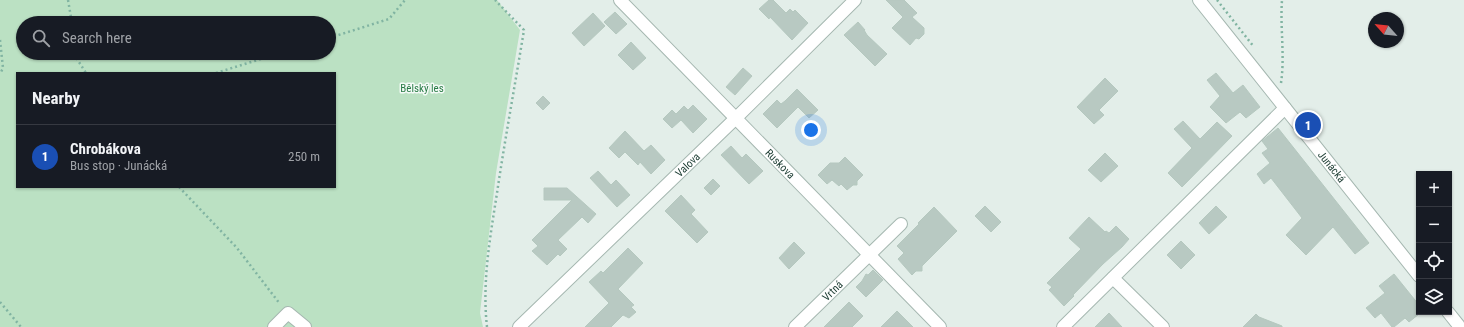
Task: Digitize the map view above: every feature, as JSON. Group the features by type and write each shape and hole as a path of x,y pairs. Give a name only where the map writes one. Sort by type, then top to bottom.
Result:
{"street":[{"name":"Ruskova","path":"620,0 940,327"},
{"name":"Valova","path":"519,327 736,118 855,0"},
{"name":"Junácká","path":"1199,0 1416,272"},
{"path":"1063,327 1285,108"},
{"name":"Vrtná","path":"796,327 901,224"},
{"path":"1113,278 1163,327"},
{"path":"274,327 288,313 305,327"},
{"path":"1450,315 1460,327"}],"path":[{"path":"68,0 71,16"},
{"path":"336,36 389,20 405,0"},
{"path":"487,327 485,310 487,254 524,30 495,0"},
{"path":"1271,91 1281,83 1283,66 1282,0"},
{"path":"0,40 2,68 0,74"},
{"path":"78,60 85,72"},
{"path":"219,72 258,60"},
{"path":"180,188 237,248 288,313"},
{"path":"0,302 20,327"}],"green space":[{"name":"Bělský les","path":"0,0 497,0 520,30 496,173 480,313 483,327 0,327"}],"building":[{"path":"769,0 773,0 786,13 790,9 793,12 795,10 808,23 792,40 770,17 769,19 759,9"},
{"path":"886,0 904,0 917,13 912,17 924,28 924,34 919,39 916,38 910,45 892,28 903,17"},
{"path":"615,12 627,24 616,34 604,22"},
{"path":"593,13 605,26 584,46 572,33"},
{"path":"858,22 865,30 867,35 887,54 875,66 844,35"},
{"path":"631,42 646,58 633,70 618,55"},
{"path":"743,68 752,76 735,95 726,87"},
{"path":"1216,73 1233,93 1243,85 1260,107 1246,118 1240,112 1226,123 1210,107 1220,96 1207,80"},
{"path":"1105,78 1118,91 1099,110 1104,115 1094,124 1077,107"},
{"path":"797,89 818,110 809,118 798,107 777,128 763,114 777,100 781,104"},
{"path":"543,96 550,103 543,110 536,103"},
{"path":"693,105 707,119 693,133 681,120 672,128 663,119 672,110 676,114 684,106 688,110"},
{"path":"1183,121 1200,139 1217,122 1232,136 1182,187 1168,173 1192,148 1174,129"},
{"path":"1278,128 1369,243 1355,254 1333,227 1306,255 1286,235 1302,218 1271,178 1264,184 1257,174 1270,163 1262,153 1268,149 1262,141"},
{"path":"625,131 644,151 651,145 665,160 651,174 640,162 638,165 625,152 619,158 609,148"},
{"path":"731,146 742,158 746,154 763,171 749,184 721,155"},
{"path":"1105,153 1118,166 1101,182 1088,170"},
{"path":"845,157 863,175 857,181 857,185 853,185 847,190 841,184 839,186 832,180 827,184 818,175 830,163 839,163"},
{"path":"598,171 611,185 616,180 630,195 617,207 590,178"},
{"path":"713,179 720,186 711,195 704,188"},
{"path":"544,188 567,188 596,214 588,223 582,217 558,240 567,249 560,256 558,254 547,265 532,251 538,246 532,240 572,200 544,200"},
{"path":"681,195 695,210 691,214 708,232 697,243 665,211"},
{"path":"985,206 1001,222 991,232 975,216"},
{"path":"1216,206 1227,217 1209,234 1199,223"},
{"path":"934,207 957,231 922,266 922,271 916,271 912,275 898,259 904,253 897,246"},
{"path":"1089,217 1105,232 1106,231 1109,233 1116,226 1129,239 1103,264 1064,306 1049,290 1052,287 1047,283 1081,249 1069,238"},
{"path":"1181,241 1195,255 1181,269 1167,255"},
{"path":"794,242 805,253 789,269 779,258"},
{"path":"628,248 643,263 618,289 634,305 631,307 636,312 629,318 623,315 611,327 585,327 609,303 589,282 601,271 603,273"},
{"path":"873,270 883,280 866,297 856,287 866,274 868,275"},
{"path":"1394,274 1416,301 1416,315 1418,315 1409,322 1405,318 1394,327 1392,327 1381,313 1375,318 1366,308 1385,293 1379,286"},
{"path":"849,302 863,316 852,327 824,327"},
{"path":"897,311 913,327 881,327"},
{"path":"1109,313 1122,327 1095,327"},
{"path":"1256,314 1259,317 1282,327 1243,327"}],"place":[{"name":"Chrobákova","path":"1308,125"}]}
